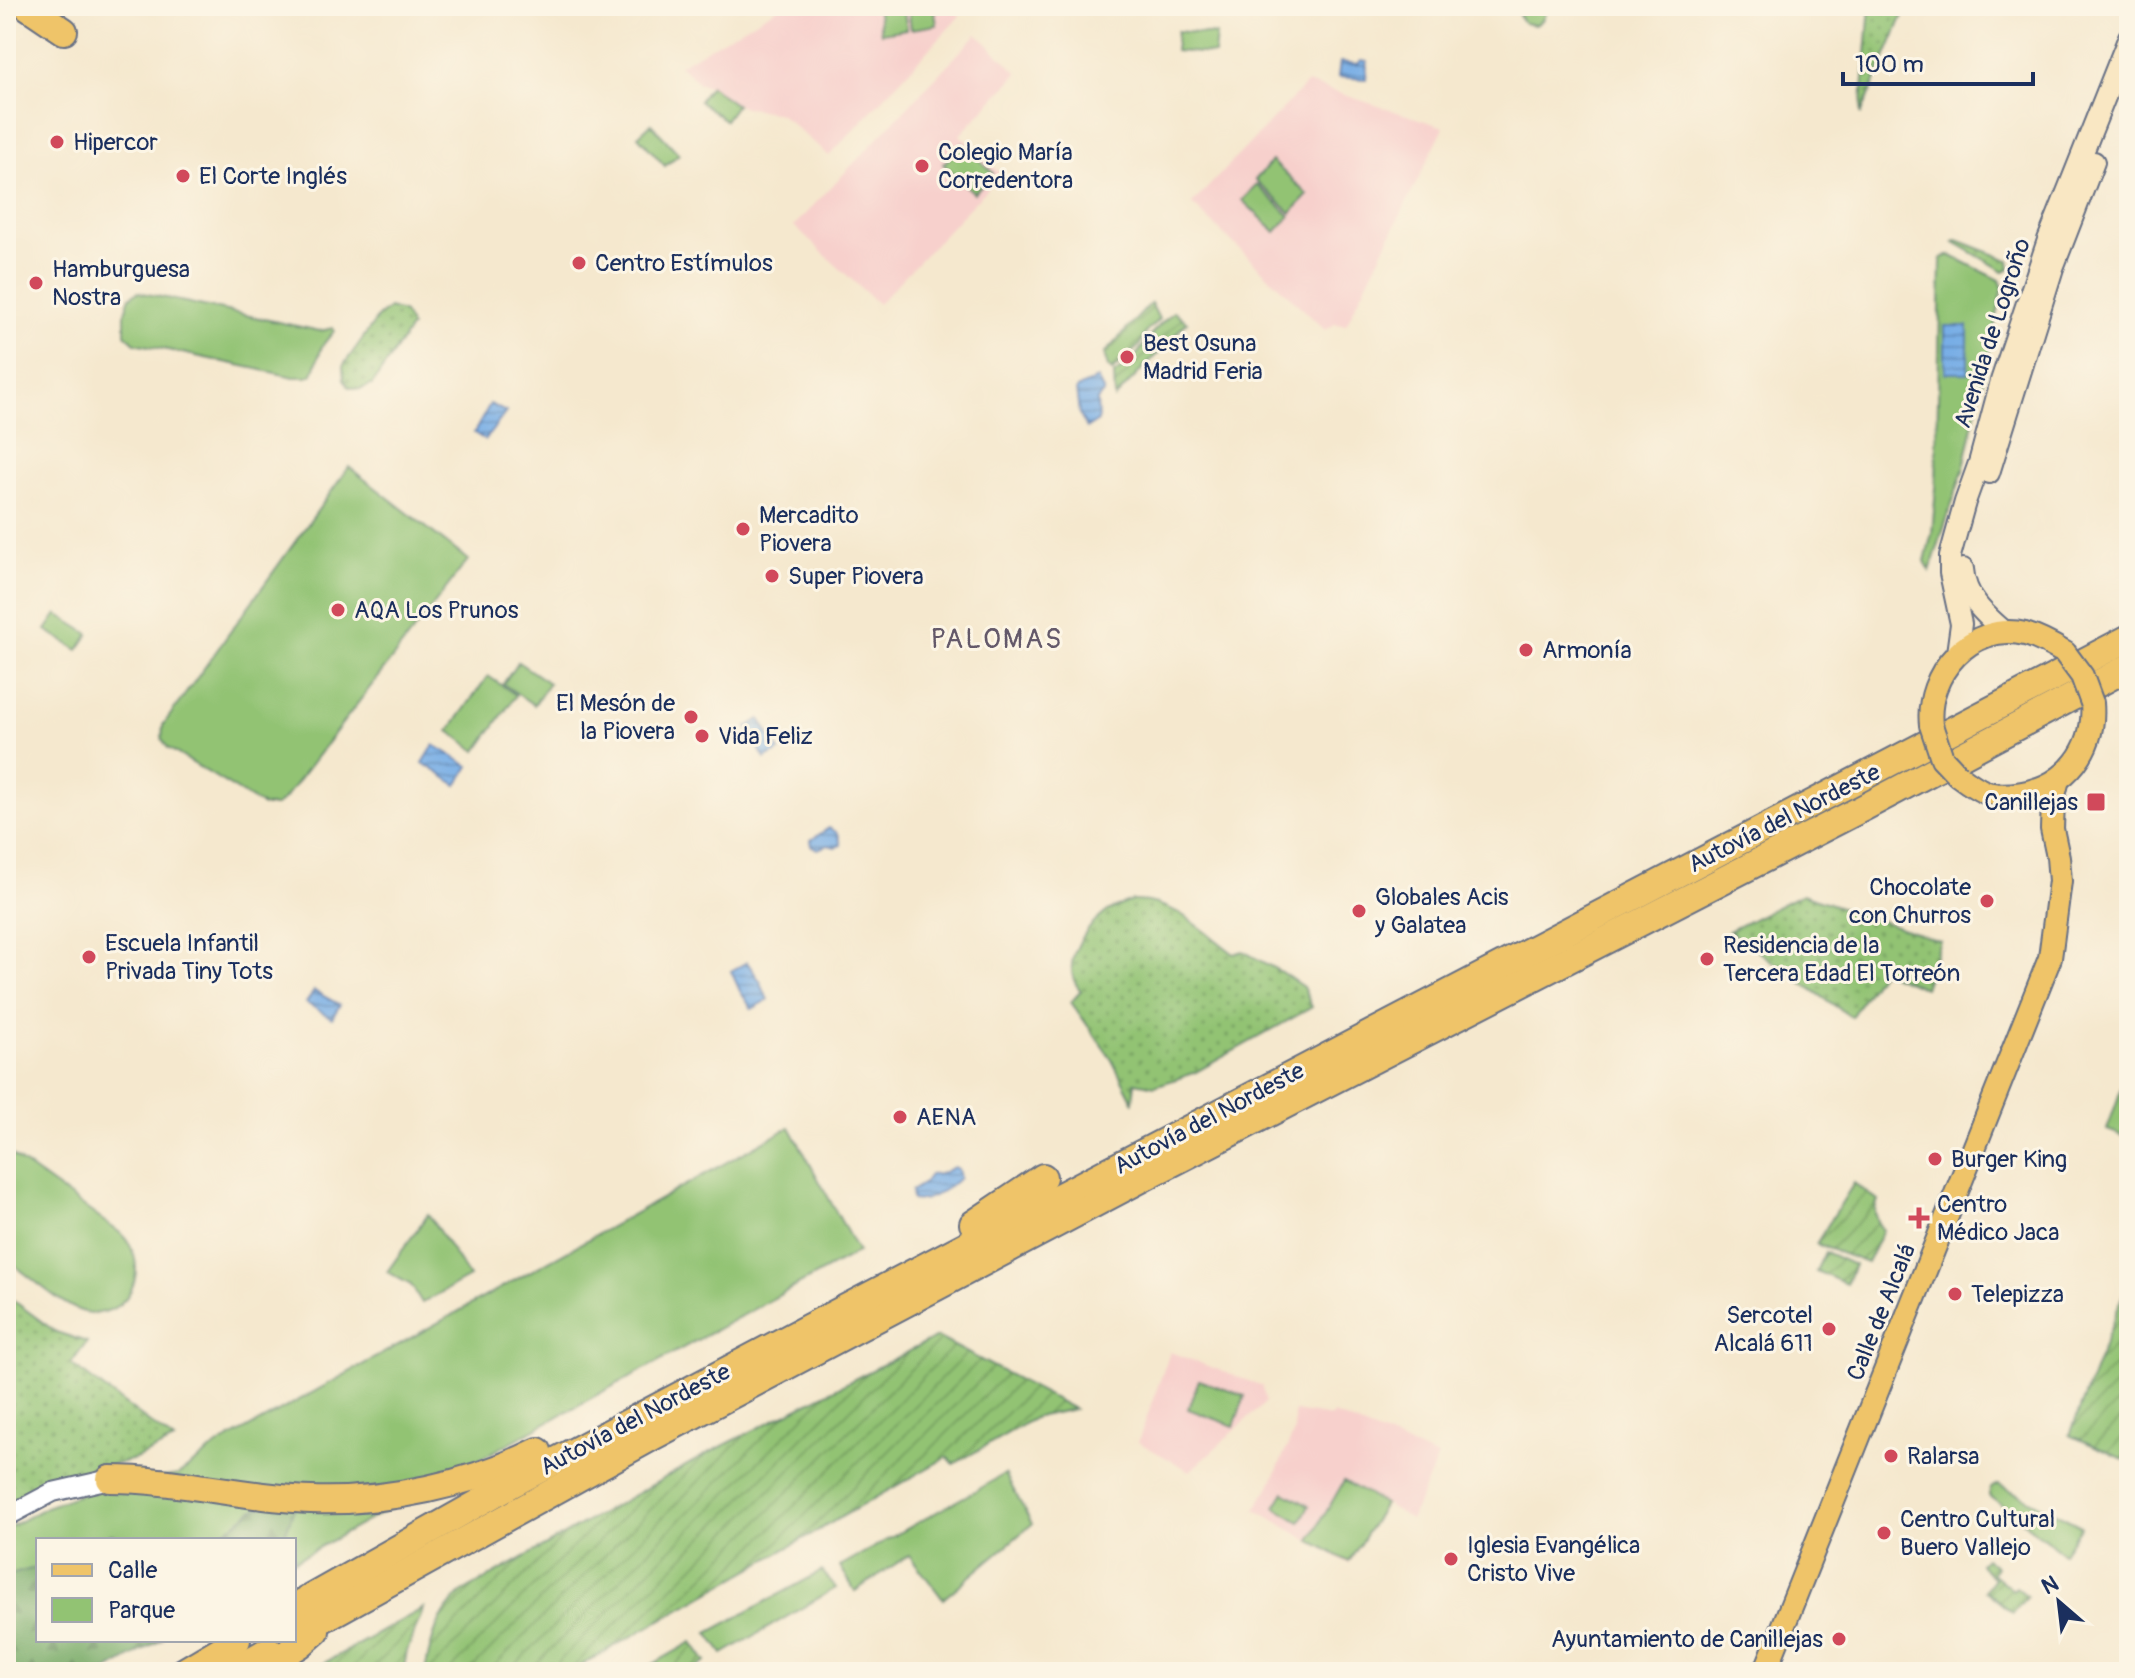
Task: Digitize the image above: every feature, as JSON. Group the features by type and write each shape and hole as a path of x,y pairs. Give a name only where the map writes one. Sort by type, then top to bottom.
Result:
{"highway":[{"path":"27,6 64,31"},
{"name":"Autovía del Nordeste","path":"296,1606 514,1483 778,1343 2129,638"},
{"name":"Autovía del Nordeste","path":"296,1634 652,1437 1052,1226 1865,807 2129,667"},
{"path":"809,1327 907,1261 991,1213 1043,1177"},
{"path":"110,1479 173,1482 311,1501 377,1497 445,1484 514,1464 613,1414 778,1343"},
{"path":"257,1672 301,1644 343,1607"},
{"path":"183,1672 234,1642"},
{"path":"231,1672 283,1642"}],"main road":[{"name":"Avenida de Logroño","path":"1957,653 1961,624 1950,573 1950,556 1965,502 2048,240 2129,37"},
{"name":"Avenida de Logroño","path":"2006,633 1978,607 1967,589 1962,563 1964,549 2053,268 2129,72"},
{"path":"2006,633 2023,634 2044,641 2065,653 2082,676 2092,703 2091,730 2084,750 2068,771 2031,792 2017,794 1986,793 1958,775 1937,747 1929,713 1933,689 1957,653 1980,640 2006,633"},
{"name":"Calle de Alcalá","path":"1765,1672 2050,958 2060,881 2052,829 2058,779"},
{"path":"2017,794 2052,829"}],"street":[{"path":"6,1517 53,1492 110,1479"}],"shaded area":[{"path":"781,6 952,6 960,16 829,156 780,114 736,105 710,86 700,84 679,65"},
{"name":"Colegio María Corredentora","path":"977,34 1018,73 960,135 1001,174 878,304 794,226"},
{"path":"1307,83 1444,127 1346,325 1335,324 1325,330 1192,204"},
{"path":"1170,1352 1262,1386 1266,1402 1190,1471 1138,1442"},
{"path":"1294,1411 1332,1417 1333,1414 1438,1457 1411,1519 1385,1504 1349,1564 1255,1509 1269,1488 1294,1432"}],"green space":[{"path":"877,6 903,6 907,29 881,33"},
{"path":"908,6 934,6 937,25 911,29"},
{"path":"1521,6 1543,6 1545,12 1541,22 1535,25 1524,23 1519,16"},
{"path":"1870,6 1907,6 1861,115"},
{"path":"1177,31 1216,35 1214,54 1175,51"},
{"path":"710,86 736,105 725,120 699,101"},
{"path":"651,124 679,154 665,166 638,136"},
{"path":"963,144 993,173 974,193 943,164"},
{"path":"1272,161 1308,195 1291,213 1255,180"},
{"path":"1257,185 1290,216 1276,232 1242,200"},
{"path":"1957,240 2009,260 2010,268 2004,271 1954,242"},
{"path":"1950,255 2000,280 2003,288 1964,467 1930,571 1925,561 1932,533 1936,488 1941,262 1942,258"},
{"path":"138,292 320,331 333,328 334,331 322,346 313,374 294,377 135,343 125,334 125,312 130,297"},
{"path":"1151,303 1159,319 1147,331 1139,346 1112,371 1104,354"},
{"path":"389,308 403,312 411,327 372,385 360,389 349,387 344,380 343,366 378,317"},
{"path":"1174,311 1187,322 1115,398 1114,374 1130,364 1154,331"},
{"name":"AQA Los Prunos","path":"349,467 468,560 284,799 276,806 263,806 168,748 162,739 163,725"},
{"path":"57,614 89,634 78,650 46,630"},
{"path":"518,662 549,683 534,705 503,684"},
{"path":"488,676 516,695 477,751 449,731"},
{"path":"1802,894 1940,941 1924,988 1881,971 1851,1017 1729,931"},
{"path":"1133,901 1162,905 1175,911 1234,954 1243,951 1281,972 1303,987 1312,1007 1194,1073 1155,1086 1135,1082 1133,1101 1112,1060 1071,1002 1081,991 1072,971 1081,940 1107,912"},
{"path":"2123,1084 2129,1086 2129,1138 2107,1130"},
{"path":"790,1127 858,1252 296,1560 296,1538 284,1538 300,1492 252,1510 211,1538 119,1538 112,1534 99,1538 36,1538 36,1568 6,1576 6,1529 46,1507 95,1489 178,1475 220,1444"},
{"path":"6,1151 119,1232 129,1244 136,1273 125,1299 114,1308 100,1313 75,1309 6,1259"},
{"path":"1854,1183 1878,1201 1875,1216 1883,1230 1867,1263 1816,1244"},
{"path":"428,1214 469,1277 422,1303 411,1285 387,1272"},
{"path":"1825,1252 1854,1265 1846,1284 1816,1271"},
{"path":"2129,1279 2129,1460 2128,1461 2070,1435"},
{"path":"6,1295 56,1332 87,1342 71,1364 174,1441 135,1459 44,1483 6,1505"},
{"path":"937,1337 1074,1409 1036,1417 954,1464 947,1457 569,1672 425,1672 436,1629 461,1593 707,1454"},
{"path":"1199,1380 1245,1396 1234,1426 1188,1409"},
{"path":"1005,1474 1032,1524 943,1599 909,1555 855,1591 840,1566"},
{"path":"1344,1481 1384,1504 1349,1562 1310,1540"},
{"path":"1998,1484 2081,1526 2063,1553 1990,1496 1990,1488"},
{"path":"301,1491 284,1538 211,1538 252,1510"},
{"path":"1284,1492 1309,1506 1300,1522 1275,1507"},
{"path":"1985,1558 1996,1567 1992,1573 2013,1590 2016,1587 2027,1596 2013,1613 1985,1590 1994,1578 1979,1564"},
{"path":"36,1568 36,1642 158,1642 105,1672 6,1672 6,1576"},
{"path":"822,1571 836,1588 723,1654 708,1633"},
{"path":"424,1608 407,1651 403,1672 308,1672"},
{"path":"692,1642 706,1662 689,1672 639,1672"}],"water":[{"path":"1361,60 1367,61 1366,79 1338,77 1340,62 1358,64"},
{"path":"1945,326 1968,326 1968,373 1945,373"},
{"path":"1097,379 1104,392 1097,400 1098,421 1087,428 1079,414 1076,389"},
{"path":"490,404 506,412 485,440 474,433"},
{"path":"760,719 779,751 765,759 747,727"},
{"path":"434,745 469,766 457,785 423,763"},
{"path":"829,828 838,833 841,845 818,849 812,846 811,840"},
{"path":"747,962 768,1000 752,1009 731,971"},
{"path":"314,991 340,1005 332,1018 306,1003"},
{"path":"954,1167 958,1169 960,1178 931,1197 912,1200 911,1191 930,1175"}],"place":[{"name":"Hipercor","path":"57,142"},
{"name":"Colegio María Corredentora","path":"922,166"},
{"name":"El Corte Inglés","path":"183,176"},
{"name":"Centro Estímulos","path":"579,263"},
{"name":"Hamburguesa Nostra","path":"36,283"},
{"name":"Best Osuna Madrid Feria","path":"1127,357"},
{"name":"Mercadito Piovera","path":"743,529"},
{"name":"Super Piovera","path":"772,576"},
{"name":"AQA Los Prunos","path":"338,610"},
{"name":"Armonía","path":"1526,650"},
{"name":"El Mesón de la Piovera","path":"691,717"},
{"name":"Vida Feliz","path":"702,736"},
{"name":"Canillejas","path":"2096,802"},
{"name":"Chocolate con Churros","path":"1987,901"},
{"name":"Globales Acis y Galatea","path":"1359,911"},
{"name":"Escuela Infantil Privada Tiny Tots","path":"89,957"},
{"name":"Residencia de la Tercera Edad El Torreón","path":"1707,959"},
{"name":"AENA","path":"900,1117"},
{"name":"Burger King","path":"1935,1159"},
{"name":"Centro Médico Jaca","path":"1919,1218"},
{"name":"Telepizza","path":"1955,1294"},
{"name":"Sercotel Alcalá 611","path":"1829,1329"},
{"name":"Ralarsa","path":"1891,1456"},
{"name":"Centro Cultural Buero Vallejo","path":"1884,1533"},
{"name":"Iglesia Evangélica Cristo Vive","path":"1451,1559"},
{"name":"Ayuntamiento de Canillejas","path":"1839,1639"}],"district":[{"name":"PALOMAS","path":"997,638"}]}
